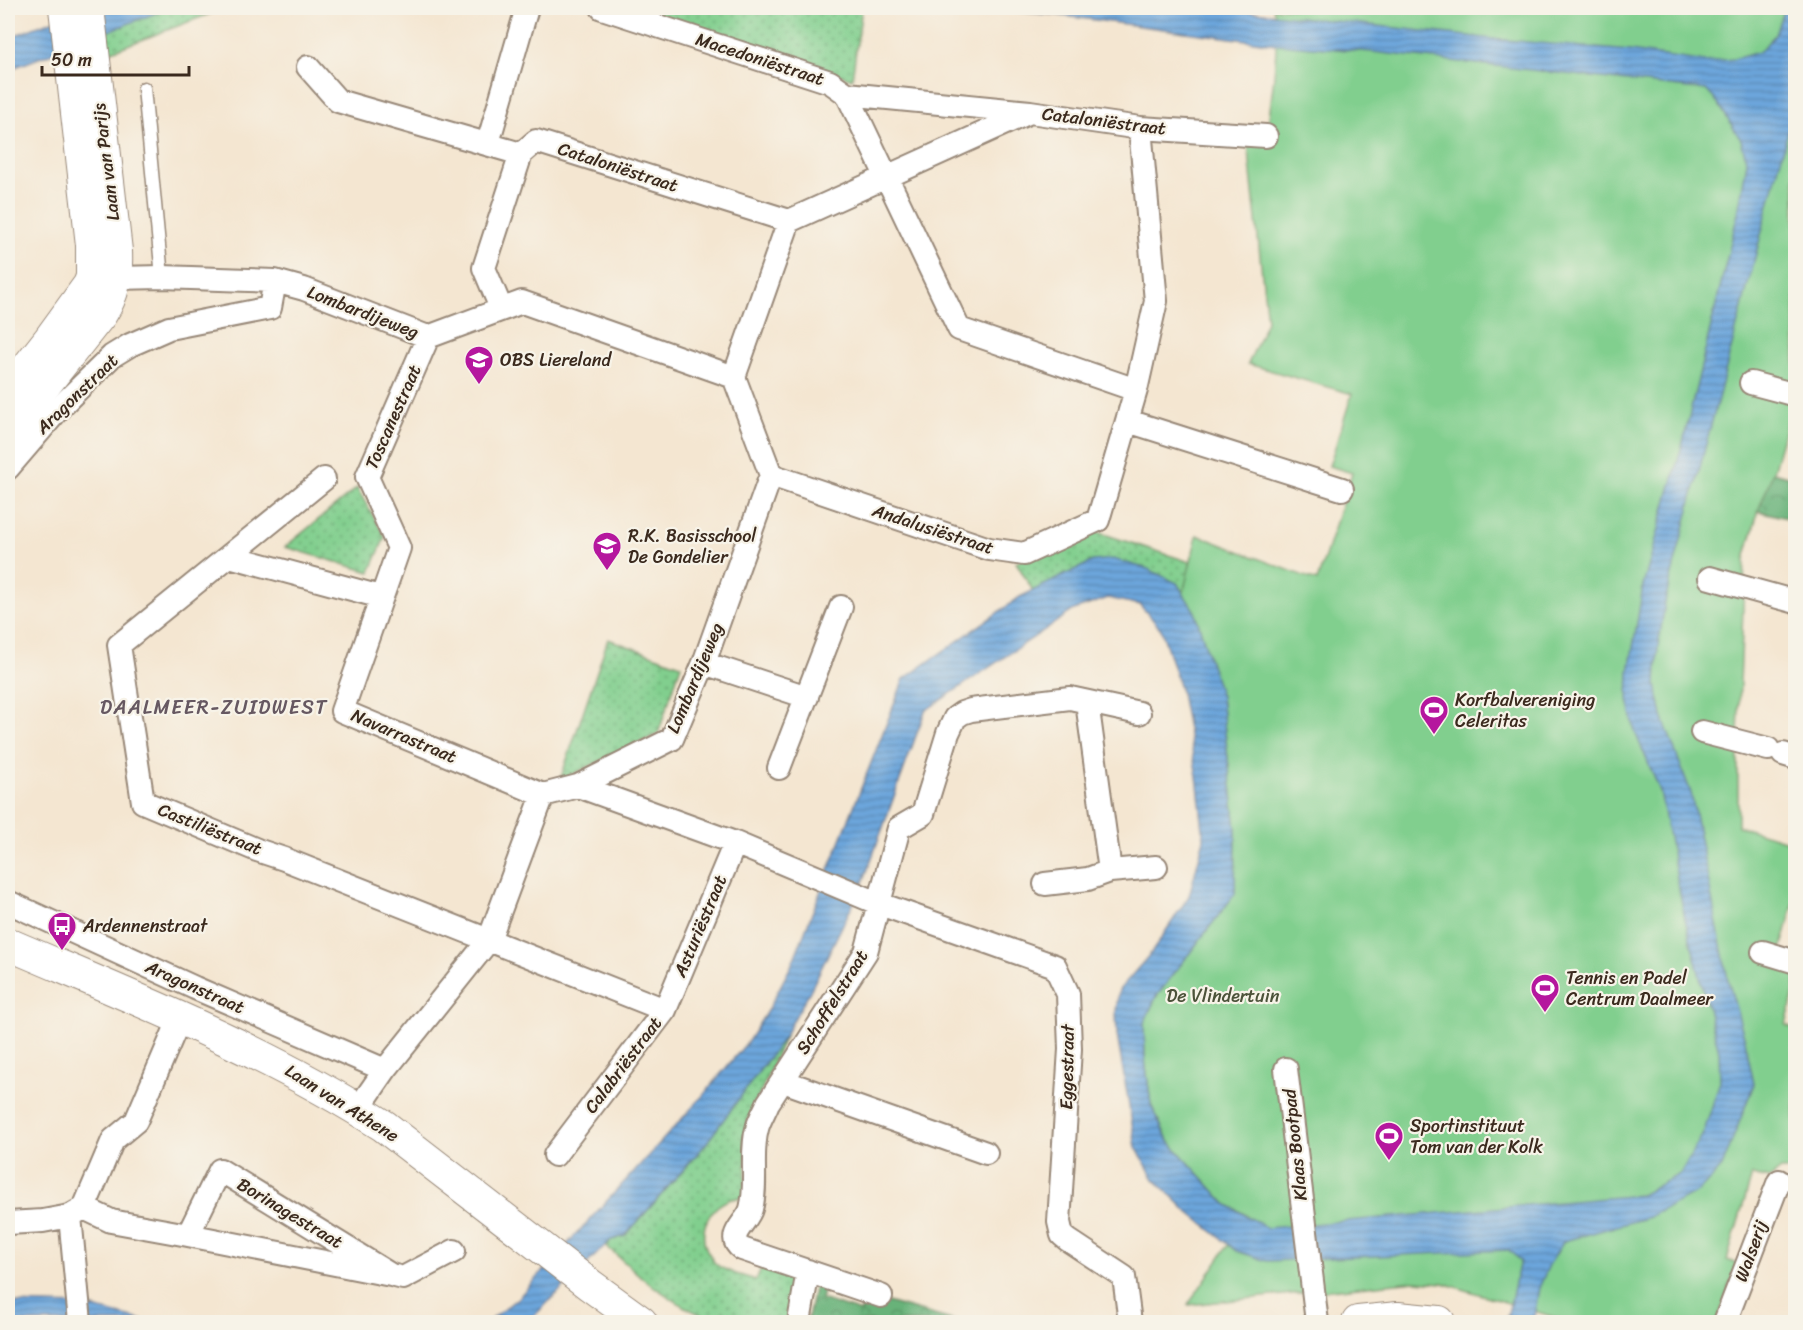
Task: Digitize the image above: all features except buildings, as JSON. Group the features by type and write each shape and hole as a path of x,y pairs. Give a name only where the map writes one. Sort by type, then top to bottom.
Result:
{"street":[{"path":"65,8 82,50"},
{"path":"82,50 88,8"},
{"path":"488,143 527,8"},
{"name":"Macedoniëstraat","path":"602,8 830,82 847,94 886,179"},
{"name":"Laan van Parijs","path":"8,431 101,314 110,299 104,278 116,251 82,50"},
{"path":"308,67 338,101 521,154 484,268 501,308"},
{"name":"Macedoniëstraat","path":"847,94 1030,112"},
{"name":"Cataloniëstraat","path":"521,154 536,141 789,221 1030,112 1140,128 1266,136"},
{"name":"Andalusiëstraat","path":"771,475 988,549 1024,554 1098,520 1128,421 1156,301 1140,128"},
{"path":"886,179 959,329 1136,390"},
{"path":"771,475 734,377 789,221"},
{"name":"Lombardijeweg","path":"104,278 162,277 275,281 304,288 428,338 501,308 522,302 734,377"},
{"path":"8,392 82,296 104,278"},
{"name":"Aragonstraat","path":"8,468 62,405 112,356 130,345 169,328 270,309 275,281"},
{"name":"Toscanestraat","path":"381,597 399,548 367,477 428,338"},
{"path":"1751,383 1796,395"},
{"path":"1128,421 1342,489"},
{"name":"Lombardijeweg","path":"543,795 578,786 672,739 704,663 771,475"},
{"name":"Castiliëstraat","path":"324,479 119,645 143,802 257,850 489,940"},
{"path":"229,556 381,597"},
{"path":"1710,578 1796,602"},
{"name":"Navarrastraat","path":"381,597 342,711 543,795"},
{"path":"779,768 841,607"},
{"path":"704,663 807,697"},
{"name":"Schoffelstraat","path":"881,1296 742,1249 737,1245 735,1240 738,1229 751,1211 757,1129 768,1103 866,952 871,900 899,828 923,814 955,718 971,710 1070,698 1139,713"},
{"path":"1087,702 1110,871"},
{"path":"1702,732 1782,754"},
{"path":"578,786 790,864 871,900"},
{"path":"358,1109 385,1070 489,940 543,795"},
{"name":"Asturiëstraat","path":"665,1010 735,843"},
{"path":"1045,884 1088,879 1110,871 1156,867"},
{"name":"Eggestraat","path":"871,900 1055,966 1068,994 1070,1049 1059,1222 1062,1235 1124,1277 1130,1323"},
{"name":"Aragonstraat","path":"8,902 195,988 385,1070"},
{"name":"Calabriëstraat","path":"489,940 665,1010 555,1155"},
{"name":"Laan van Athene","path":"8,944 180,1018 285,1067 358,1109 384,1126 641,1323"},
{"path":"1763,952 1796,962"},
{"path":"79,1313 77,1212 113,1140 136,1121 180,1018"},
{"name":"Klaas Bootpad","path":"1286,1069 1317,1323"},
{"path":"783,1081 986,1153"},
{"name":"Borinagestraat","path":"188,1235 220,1170 391,1275"},
{"name":"Walserij","path":"1725,1323 1779,1181"},
{"path":"8,1223 43,1221 77,1212"},
{"name":"Borinagestraat","path":"77,1212 111,1221 403,1278 454,1251"},
{"path":"799,1323 808,1271"},
{"path":"1358,1323 1398,1318 1439,1323"}],"lane":[{"path":"144,88 162,277"}],"green space":[{"path":"169,8 225,8 107,53 105,32"},
{"path":"635,8 862,8 852,79"},
{"name":"De Vlindertuin","path":"1273,8 1795,8 1795,394 1745,559 1738,734 1738,826 1795,843 1795,898 1781,950 1795,971 1795,989 1786,1025 1795,1029 1795,1170 1781,1170 1769,1179 1752,1175 1727,1260 1737,1264 1717,1322 1570,1322 1443,1283 1415,1281 1188,1305 1248,1216 1226,1204 1168,1140 1151,1105 1145,1060 1144,1023 1156,997 1235,893 1236,829 1221,697 1195,612 1183,594 1197,535 1317,581 1352,473 1329,466 1352,394 1248,364 1267,321 1248,145 1266,139 1276,53"},
{"path":"1773,472 1795,478 1795,520 1758,511 1745,559 1717,539 1763,497"},
{"path":"357,488 385,537 370,572 285,547"},
{"path":"1082,527 1249,581 1235,608 1183,594 1177,583 1093,561 1033,591 1016,562"},
{"path":"608,639 681,665 658,734 560,780"},
{"path":"786,1034 747,1123 745,1198 735,1198 725,1202 710,1214 706,1223 704,1242 715,1263 725,1270 756,1280 762,1266 792,1276 792,1291 786,1322 715,1322 683,1306 647,1282 606,1246 611,1240 625,1236 705,1145"},
{"path":"815,1284 825,1286 821,1299 861,1312 866,1296 959,1322 807,1322"}],"water":[{"path":"85,8 169,8 8,70 8,38"},
{"path":"976,8 1220,8 1494,39 1630,51 1706,62 1734,59 1759,52 1775,35 1784,8 1795,8 1795,105 1666,597 1658,647 1656,685 1662,716 1691,793 1728,980 1745,1040 1754,1084 1722,1167 1698,1192 1649,1217 1564,1241 1549,1265 1539,1288 1533,1322 1506,1322 1520,1261 1509,1250 1267,1261 1237,1251 1187,1211 1154,1179 1136,1147 1117,1035 1116,1011 1119,990 1152,952 1189,896 1204,839 1197,776 1180,688 1161,629 1140,605 1108,598 1074,610 925,711 861,888 810,991 782,1040 705,1145 625,1236 611,1240 528,1322 488,1322 519,1297 701,1098 749,1040 792,964 904,679 1020,597 1093,561 1113,559 1148,569 1177,583 1195,612 1221,697 1236,829 1235,894 1156,997 1144,1023 1145,1060 1151,1105 1168,1140 1226,1204 1267,1228 1641,1195 1680,1174 1704,1132 1720,1081 1719,1051 1685,919 1660,791 1635,732 1628,699 1629,672 1643,586 1683,442 1738,213 1747,162 1741,140 1718,103 1706,90 1373,52 1276,44 1057,15"},
{"path":"8,1303 81,1305 149,1322 8,1322"}],"place":[{"name":"OBS Liereland","path":"479,386"},
{"name":"R.K. Basisschool De Gondelier","path":"607,572"},
{"name":"Korfbalvereniging Celeritas","path":"1434,736"},
{"name":"Ardennenstraat","path":"62,952"},
{"name":"Tennis en Padel Centrum Daalmeer","path":"1545,1014"},
{"name":"Sportinstituut Tom van der Kolk","path":"1389,1162"}],"district":[{"name":"DAALMEER-ZUIDWEST","path":"214,707"}]}
